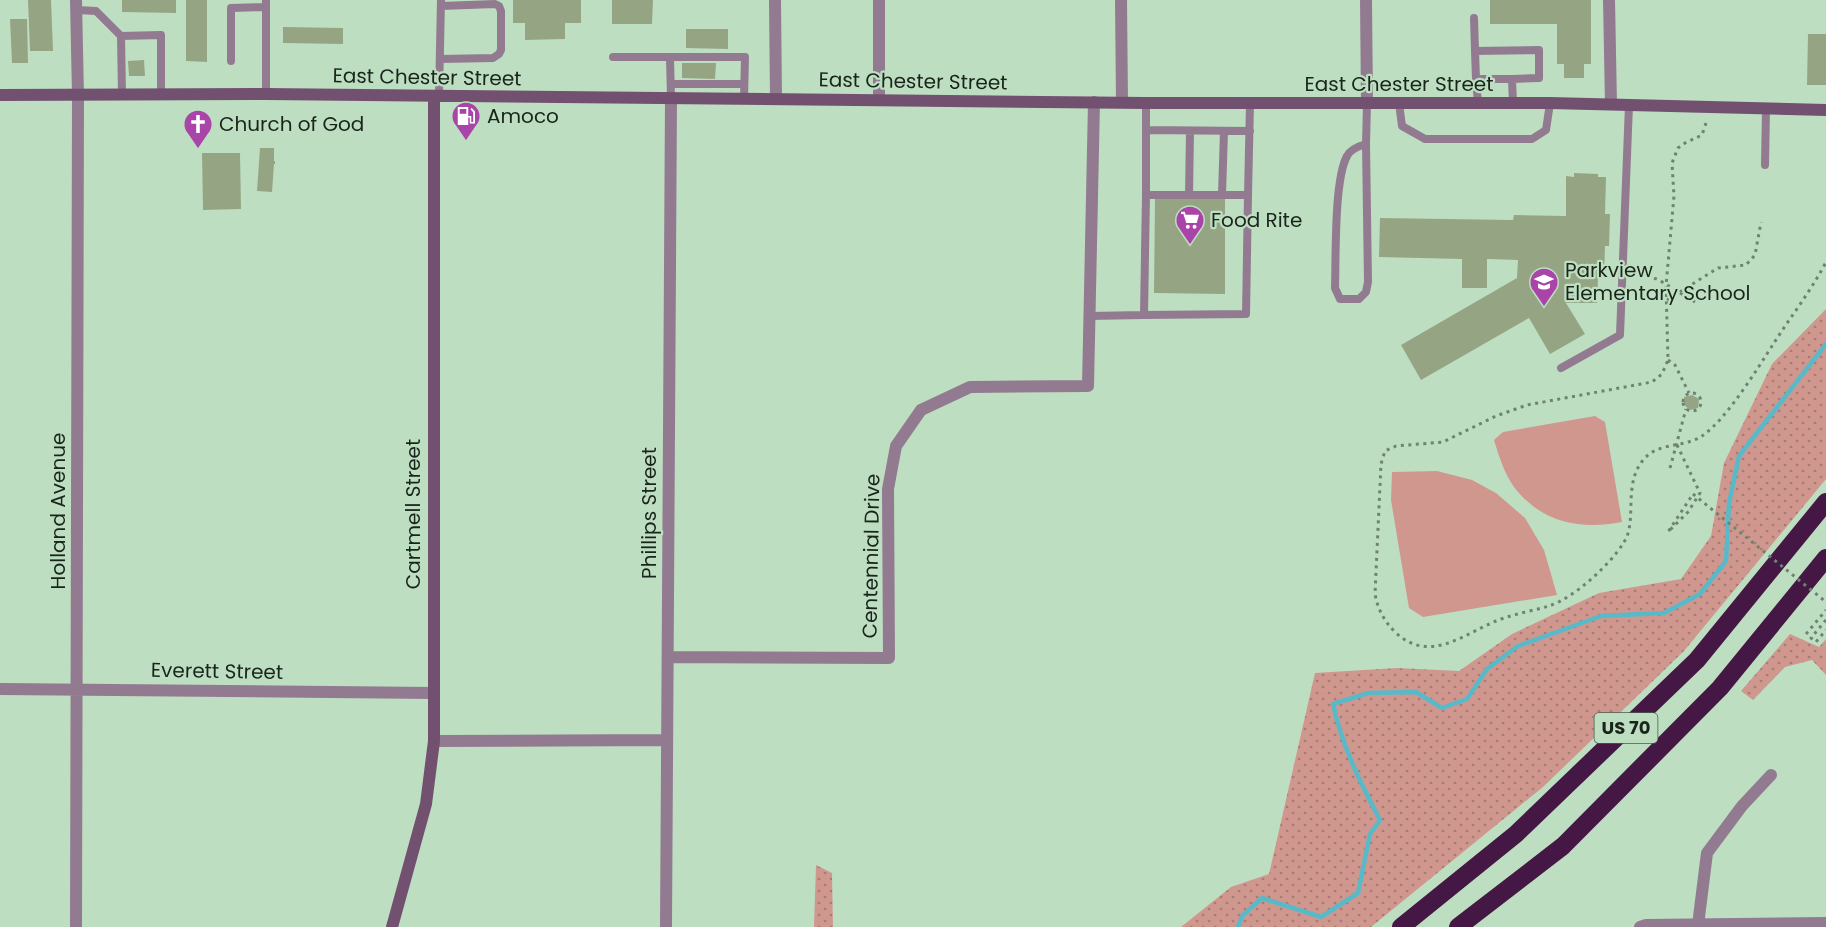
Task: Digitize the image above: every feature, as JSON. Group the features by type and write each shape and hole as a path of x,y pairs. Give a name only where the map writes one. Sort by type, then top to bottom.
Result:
{"highway":[{"name":"US 70","path":"1401,927 1516,834 1697,660 1826,502"},
{"name":"US 70","path":"1458,927 1563,846 1720,688 1826,558"}],"main road":[{"name":"East Chester Street","path":"0,95 266,94 1146,103 1550,103 1826,110"},
{"name":"Cartmell Street","path":"392,927 426,804 434,741 436,97"}],"street":[{"path":"775,0 776,99"},
{"path":"879,0 879,99"},
{"path":"1122,0 1122,102"},
{"path":"1366,0 1368,103"},
{"path":"1609,0 1611,104"},
{"name":"Holland Avenue","path":"76,927 77,5"},
{"name":"Phillips Street","path":"666,927 671,99"},
{"name":"Centennial Drive","path":"668,657 889,658 888,489 896,446 921,410 970,387 1088,386 1094,102"},
{"name":"Everett Street","path":"0,689 433,693"},
{"path":"434,741 666,740"},
{"path":"1698,925 1707,853 1742,806 1771,775"},
{"path":"1640,927 1646,925 1790,926 1826,923"}],"lane":[{"path":"436,97 440,59 441,3 499,6 501,50 499,54 493,58 440,59"},
{"path":"231,61 231,4 266,4 266,94"},
{"path":"77,5 96,11 121,36 122,95"},
{"path":"1474,18 1478,104"},
{"path":"121,36 161,36 161,95"},
{"path":"1475,51 1539,50 1539,78 1476,79"},
{"path":"613,57 745,57 744,99"},
{"path":"670,57 671,99"},
{"path":"1512,79 1513,104"},
{"path":"671,84 744,84"},
{"path":"1144,315 1146,103"},
{"path":"1089,316 1246,314 1250,103"},
{"path":"1366,144 1347,154 1340,183 1335,288 1340,299 1359,299 1366,292 1368,282 1366,144 1368,103"},
{"path":"1399,103 1402,126 1425,139 1532,139 1546,130 1550,103"},
{"path":"1561,368 1620,335 1629,105"},
{"path":"1765,165 1766,109"},
{"path":"1146,130 1250,131"},
{"path":"1189,195 1190,130"},
{"path":"1222,195 1224,131"},
{"path":"1146,195 1248,195"}],"path":[{"path":"1706,123 1702,135 1685,142 1678,148 1672,163 1674,196 1666,284 1668,360 1665,370 1658,379 1527,405 1496,416 1443,442 1396,446 1385,451 1381,464 1375,594 1380,614 1393,630 1409,642 1434,647 1460,639 1498,620 1550,606 1568,598 1601,568 1624,542 1628,533 1632,487 1643,460 1650,453 1664,447 1690,443 1716,424 1763,361 1826,262"},
{"path":"1666,300 1718,268 1746,266 1755,255 1761,222"},
{"path":"1622,267 1648,274 1695,302"},
{"path":"1668,360 1675,365 1689,393"},
{"path":"1693,392 1701,398 1700,409 1690,412 1683,406 1684,395 1689,393 1693,392"},
{"path":"1670,468 1686,409"},
{"path":"1677,445 1700,493 1694,502 1689,512 1668,532 1693,494 1702,501 1710,508 1764,551 1826,602"},
{"path":"1806,634 1826,610"},
{"path":"1826,620 1811,638 1816,642 1826,630"}],"shaded area":[{"path":"1826,309 1826,479 1684,651 1543,787 1371,927 1181,927 1231,887 1269,874 1315,673 1397,668 1459,671 1512,634 1599,593 1681,579 1711,536 1724,463 1772,364"},
{"path":"1595,416 1605,422 1622,522 1577,524 1549,516 1537,509 1514,487 1494,440 1503,432"},
{"path":"1437,471 1472,480 1496,493 1525,518 1544,550 1557,595 1423,617 1409,608 1391,500 1392,472"},
{"path":"1790,634 1819,647 1826,639 1826,675 1812,660 1785,667 1753,700 1741,691"},
{"path":"816,865 832,873 833,927 814,927"}],"building":[{"path":"28,0 51,0 53,51 30,51"},
{"path":"122,0 176,0 176,13 122,12"},
{"path":"186,0 207,0 207,62 186,61"},
{"path":"513,0 581,0 581,23 565,23 565,39 525,40 525,23 513,23"},
{"path":"612,0 653,0 652,24 612,24"},
{"path":"1490,0 1591,0 1591,64 1584,64 1584,78 1564,78 1564,64 1557,64 1557,24 1490,24"},
{"path":"10,19 27,19 28,63 12,63"},
{"path":"283,27 343,28 343,44 283,43"},
{"path":"686,29 728,29 728,49 686,48"},
{"path":"1808,34 1826,34 1826,85 1807,85"},
{"path":"144,60 145,76 129,76 128,61"},
{"path":"682,63 716,63 715,79 682,78"},
{"path":"260,148 274,148 272,192 257,191"},
{"path":"202,153 240,153 241,209 203,210"},
{"path":"1574,173 1598,174 1598,177 1606,177 1605,214 1610,214 1609,246 1605,246 1604,278 1598,278 1597,303 1566,303 1585,334 1550,354 1529,318 1421,380 1401,345 1517,278 1518,260 1487,259 1487,288 1462,288 1462,259 1379,257 1380,218 1513,220 1514,215 1566,216 1566,176 1574,177"},
{"name":"Food Rite","path":"1155,199 1225,199 1225,294 1154,293"},
{"path":"1692,395 1699,399 1698,408 1690,410 1684,405 1684,397"}],"waterway":[{"path":"1238,927 1242,916 1262,898 1321,917 1358,893 1370,834 1380,820 1347,749 1333,704 1368,693 1416,692 1442,708 1467,699 1487,669 1518,646 1601,616 1664,613 1700,594 1726,561 1729,503 1739,456 1826,344"}],"place":[{"name":"Amoco","path":"466,142"},
{"name":"Church of God","path":"198,150"},
{"name":"Food Rite","path":"1190,246"},
{"name":"Parkview Elementary School","path":"1544,308"}]}
